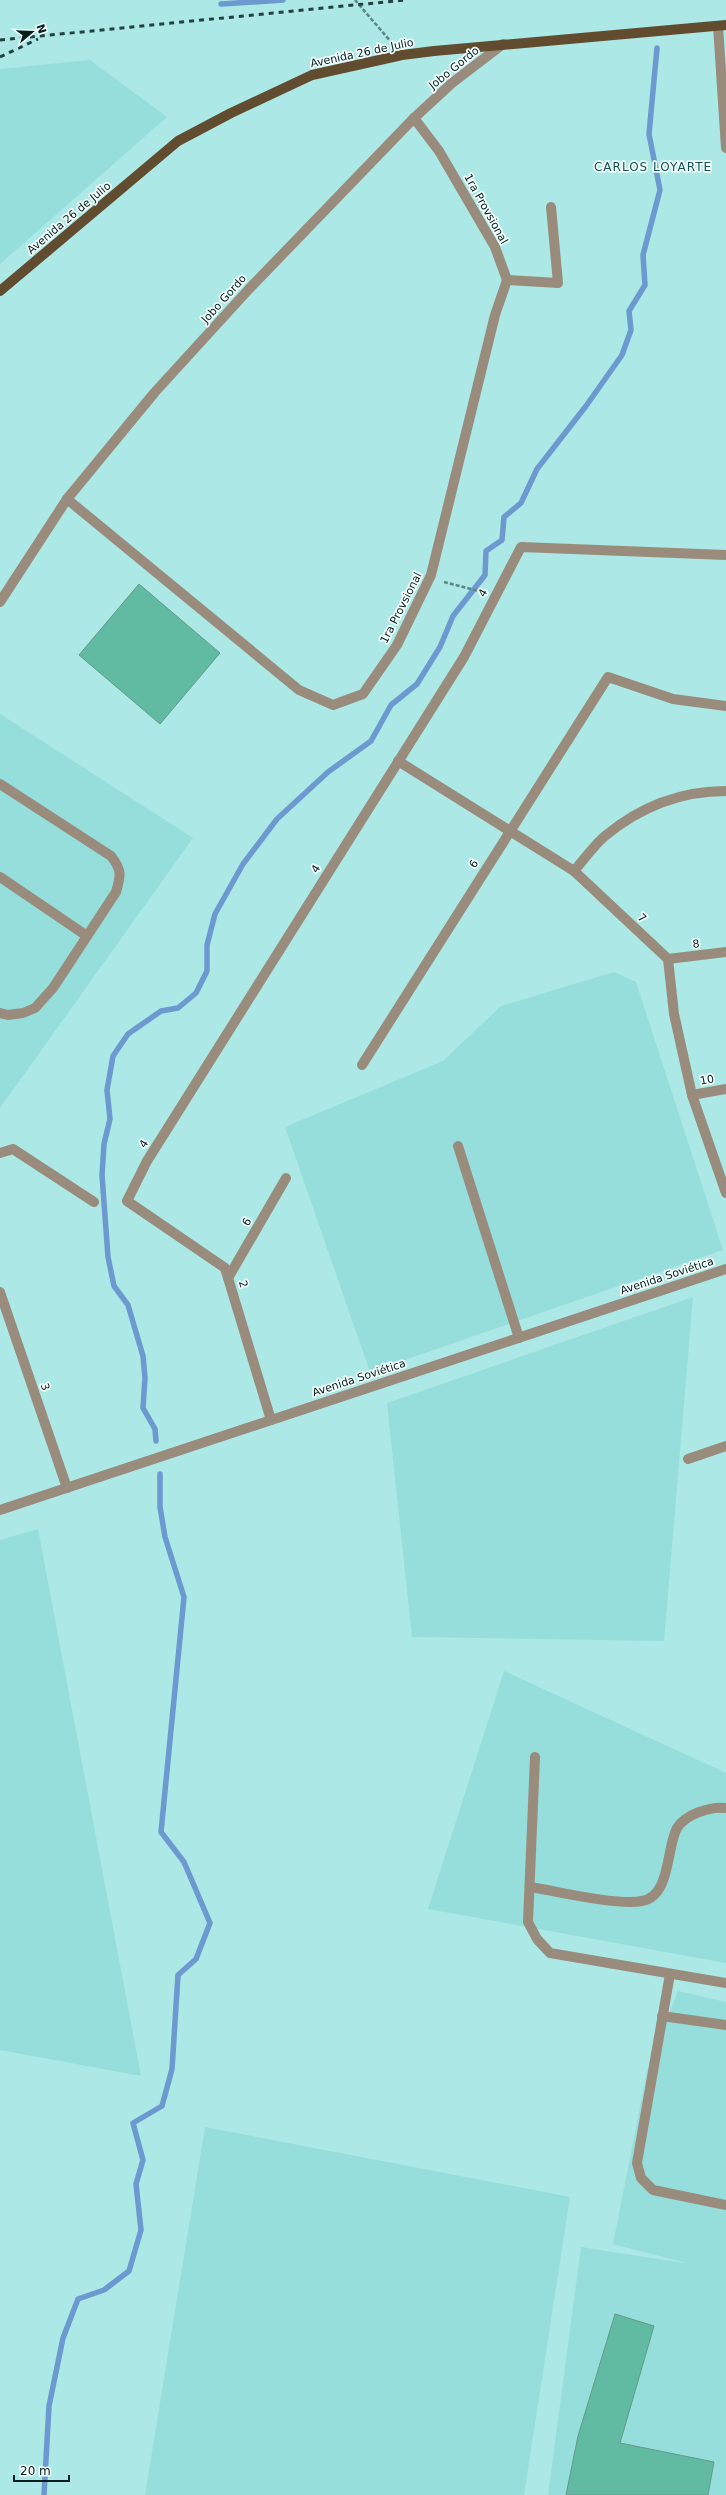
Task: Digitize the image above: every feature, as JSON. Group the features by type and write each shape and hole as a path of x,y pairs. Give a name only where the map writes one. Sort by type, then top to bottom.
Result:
{"main road":[{"name":"Avenida 26 de Julio","path":"0,291 178,141 231,113 312,75 402,55 503,44 722,26"}],"street":[{"path":"722,26 726,148"},
{"name":"Jobo Gordo","path":"0,602 67,499 156,392 244,295 414,118 452,83 503,44"},
{"name":"1ra Provsional","path":"67,499 298,690 333,706 363,694 397,645 430,578 495,315 507,280 491,241 439,151 414,118"},
{"path":"507,280 558,283 551,207"},
{"name":"4","path":"127,1201 147,1161 464,657 495,595 521,548 726,555"},
{"name":"6","path":"362,1065 608,677 673,699 726,706"},
{"name":"7","path":"398,761 511,829 574,871 668,959"},
{"path":"0,784 111,856 119,866 120,878 116,892 53,988 35,1008 23,1014 8,1015 0,1013"},
{"path":"574,871 604,837 634,815 669,798 700,791 726,791"},
{"path":"0,877 87,936"},
{"name":"8","path":"668,959 726,952"},
{"path":"668,959 674,1014 692,1095 726,1193"},
{"name":"10","path":"692,1095 726,1089"},
{"path":"458,1146 518,1338"},
{"path":"0,1153 13,1149 94,1202"},
{"name":"6","path":"228,1278 286,1178"},
{"name":"2","path":"127,1201 225,1268 270,1420"},
{"name":"Avenida Soviética","path":"0,1510 726,1269"},
{"name":"3","path":"0,1292 4,1318 67,1488"},
{"path":"688,1459 726,1446"},
{"path":"535,1757 528,1922 537,1939 550,1953 726,1983"},
{"path":"530,1887 623,1901 643,1901 660,1888 678,1827 699,1811 717,1807 726,1808"},
{"path":"670,1974 637,2163 641,2178 653,2190 726,2205"},
{"path":"662,2016 726,2025"}],"path":[{"path":"355,0 402,55"},
{"path":"430,578 495,595"}],"shaded area":[{"path":"90,60 167,117 0,264 0,69"},
{"path":"0,714 193,838 0,1108"},
{"path":"614,972 636,982 723,1250 370,1372 285,1127 443,1061 501,1006"},
{"path":"693,1297 664,1641 412,1637 387,1403"},
{"path":"38,1529 141,2076 0,2050 0,1540"},
{"path":"504,1671 726,1773 726,1963 428,1909"},
{"path":"678,1991 726,2002 726,2495 548,2495 581,2247 690,2264 613,2244 647,2072"},
{"path":"205,2127 570,2197 524,2495 145,2495"}],"building":[{"path":"139,584 220,653 160,724 79,655"},
{"path":"615,2314 654,2326 620,2443 714,2462 708,2495 566,2495 578,2436"}],"waterway":[{"path":"221,4 283,0"},
{"path":"156,1441 155,1429 143,1408 145,1378 143,1356 128,1305 114,1286 108,1257 102,1175 104,1144 110,1119 107,1090 113,1056 128,1034 161,1011 178,1008 196,993 207,971 207,945 215,914 243,864 277,819 328,772 371,741 391,705 417,684 440,647 453,616 485,575 486,551 502,540 504,517 521,503 537,469 586,406 622,355 631,330 629,311 645,285 643,255 660,190 649,134 657,48"},
{"path":"44,2495 49,2406 63,2338 78,2299 104,2290 129,2271 141,2230 136,2184 143,2160 133,2123 162,2106 172,2069 178,1975 196,1959 210,1923 184,1862 161,1832 184,1597 165,1537 160,1507 160,1474"}],"railway":[{"path":"0,40 405,0"},
{"path":"0,57 38,39"}],"district":[{"name":"CARLOS LOYARTE","path":"653,167"}]}
